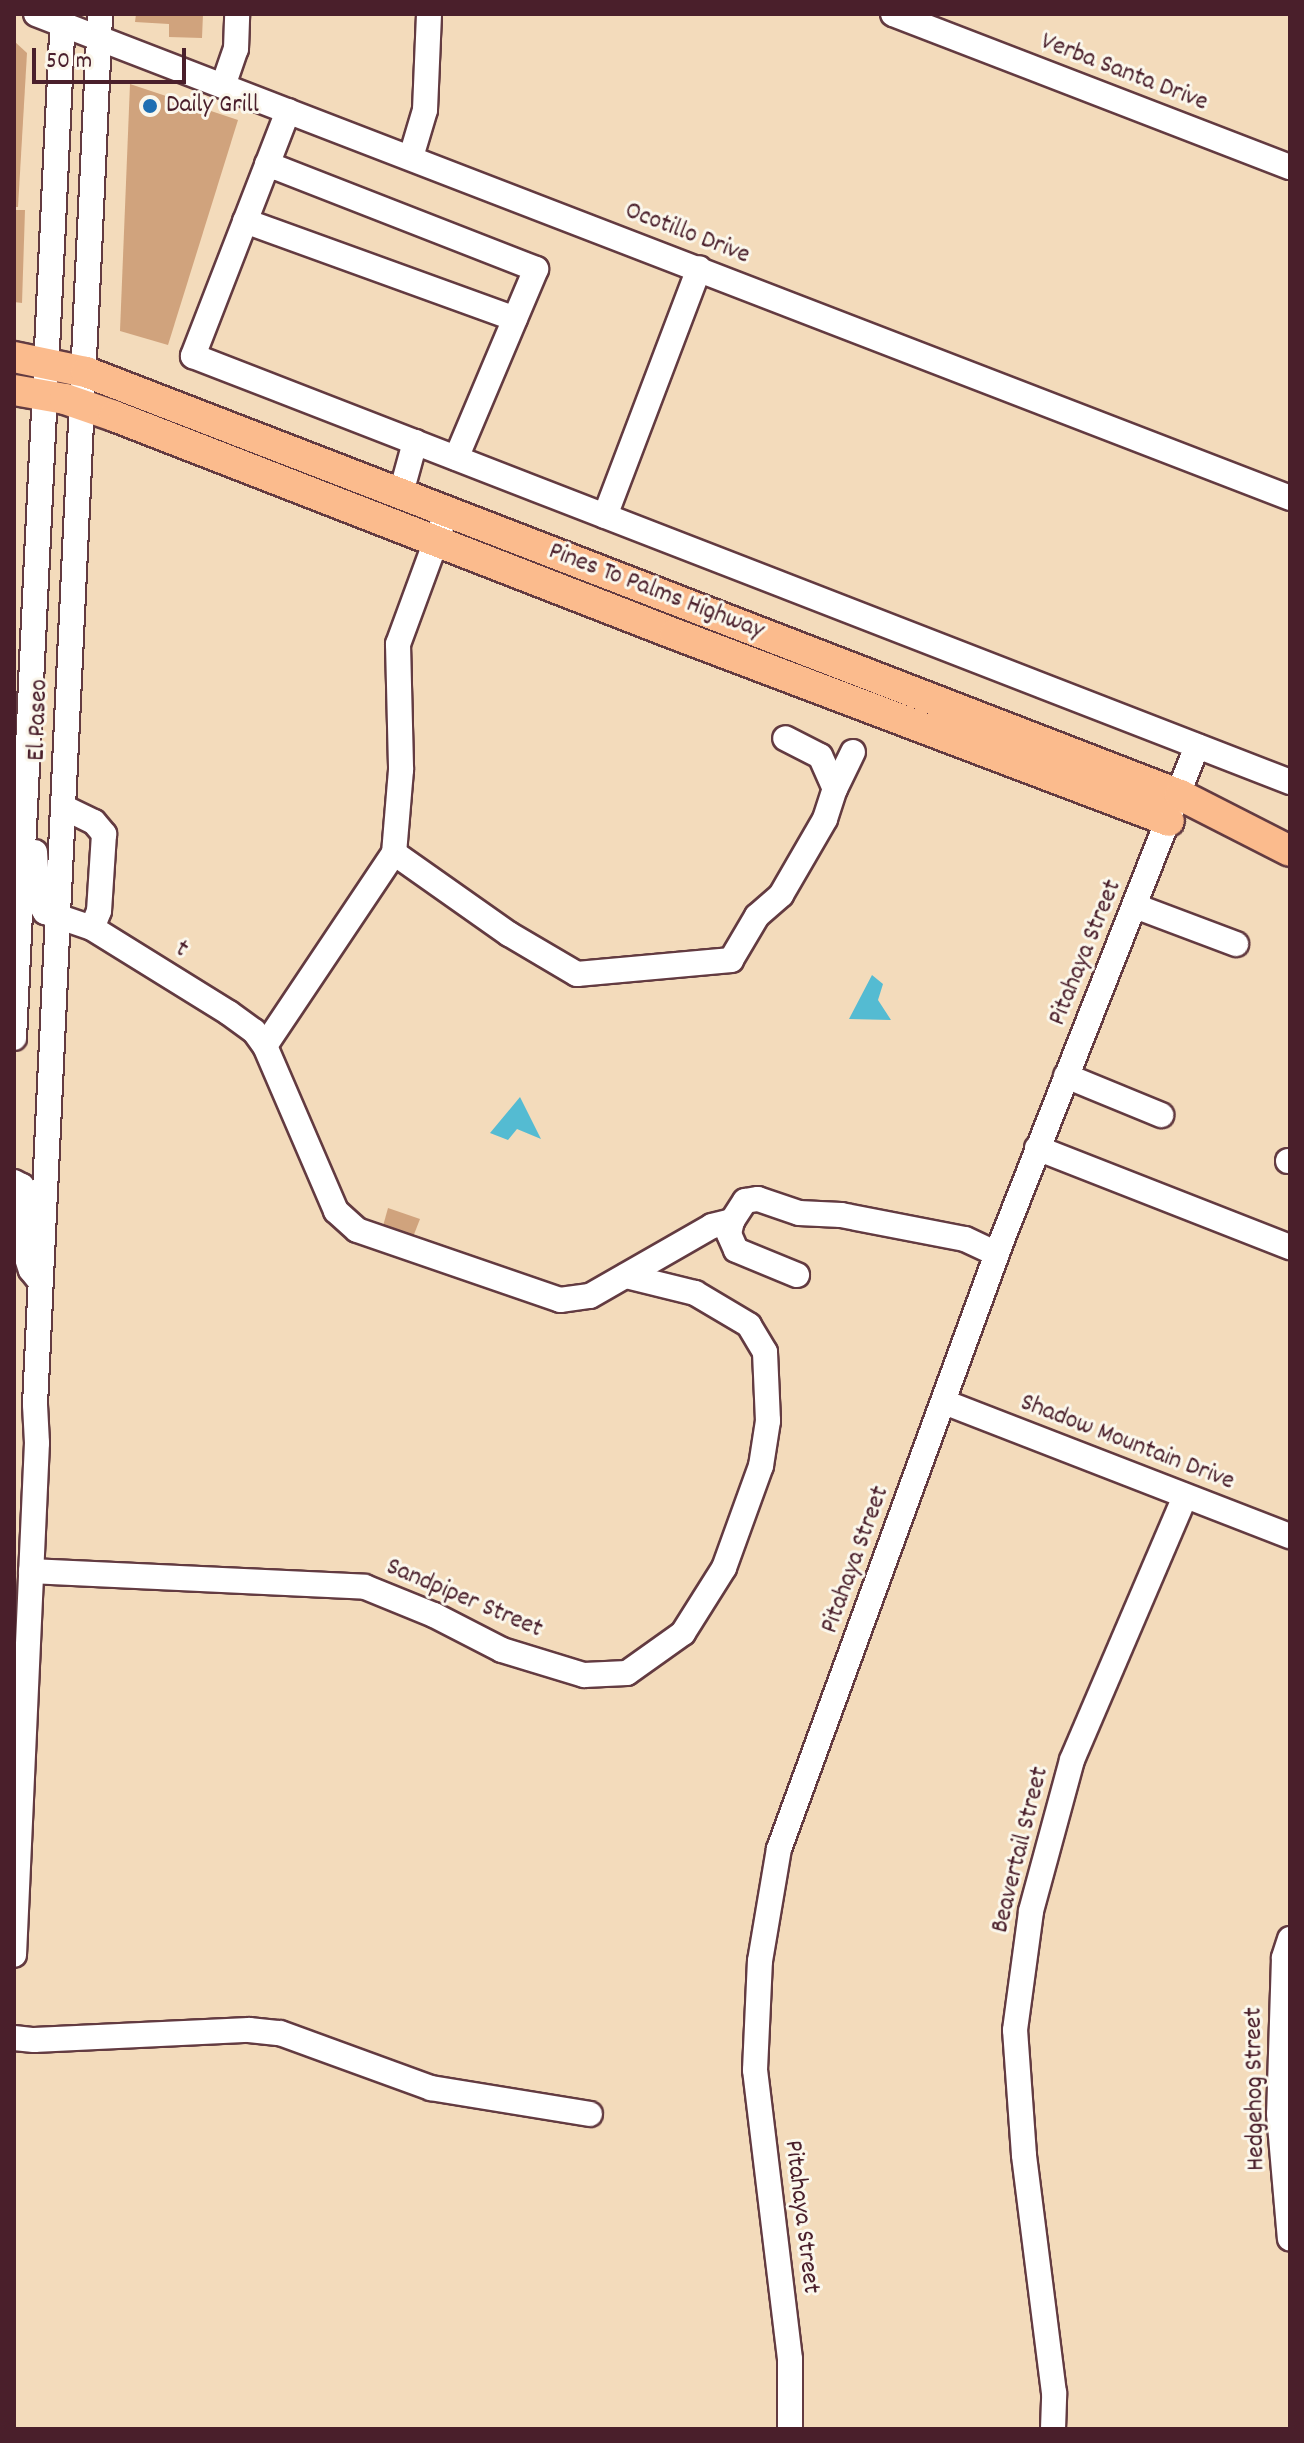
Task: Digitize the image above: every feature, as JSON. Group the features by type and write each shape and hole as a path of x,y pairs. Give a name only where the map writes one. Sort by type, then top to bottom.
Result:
{"main road":[{"name":"Pines To Palms Highway","path":"14,357 86,372 401,493 1175,808"},
{"name":"Pines To Palms Highway","path":"14,390 64,400 435,541 1290,851"}],"street":[{"name":"Ocotillo Drive","path":"36,14 62,19 100,39 1290,498"},
{"name":"El Paseo","path":"14,1038 23,648 64,400 86,372 84,342 100,14"},
{"path":"223,86 236,49 237,14"},
{"path":"411,157 425,110 429,14"},
{"name":"Verba Santa Drive","path":"893,14 1290,167"},
{"path":"62,19 48,364 57,374 64,400"},
{"path":"288,111 193,356 1290,782"},
{"path":"267,164 536,269 456,458"},
{"path":"245,221 515,319"},
{"path":"605,516 699,268"},
{"name":"El Paseo","path":"14,1955 37,1443 24,1404 42,1283 67,731 69,665 57,591 64,400"},
{"path":"401,493 415,442"},
{"path":"447,511 398,644 401,770 394,853 265,1046 331,1203 351,1226 560,1300 590,1296 712,1226 732,1221"},
{"path":"59,918 45,912 38,900 33,795 22,768 48,755 67,731"},
{"path":"785,738 820,756 835,789"},
{"name":"Pitahaya Street","path":"790,2429 790,2359 755,2070 760,1961 779,1849 1037,1148 1175,808 1197,746"},
{"path":"394,853 509,934 574,973 731,960 757,916 781,895 825,819 853,752"},
{"path":"63,807 94,822 104,834 99,911 92,928"},
{"path":"1135,906 1236,944"},
{"name":"t","path":"59,918 92,928 229,1013 254,1031 265,1046"},
{"path":"1066,1076 1161,1115"},
{"path":"1037,1148 1290,1247"},
{"path":"14,1182 22,1186 26,1194 23,1246 31,1270 42,1283"},
{"path":"797,1275 736,1250 729,1234 732,1221 745,1201 758,1199 799,1213 841,1215 965,1239 997,1254"},
{"path":"669,1251 661,1264 661,1271 674,1285"},
{"name":"Sandpiper Street","path":"31,1571 365,1587 434,1615 502,1650 584,1675 627,1673 683,1633 724,1568 761,1466 768,1421 765,1352 749,1325 695,1293 674,1285 626,1276"},
{"name":"Shadow Mountain Drive","path":"944,1402 1290,1536"},
{"name":"Beavertail Street","path":"1053,2429 1054,2393 1024,2155 1015,2030 1031,1911 1072,1760 1185,1496"},
{"name":"Hedgehog Street","path":"1290,1939 1284,1958 1279,2114 1290,2239"},
{"path":"14,2038 34,2040 249,2030 280,2033 431,2088 590,2114"}],"water":[{"path":"872,975 883,984 878,1000 891,1020 849,1019"},
{"path":"520,1097 541,1139 517,1129 508,1140 490,1133"}],"building":[{"path":"136,14 203,14 202,38 169,37 169,24 135,22"},
{"path":"14,41 27,53 18,207 14,207"},
{"path":"130,84 238,120 168,345 120,331"},
{"path":"14,210 25,210 22,303 14,302"},
{"path":"388,1208 420,1219 413,1237 383,1226"}],"place":[{"name":"Daily Grill","path":"150,106"}]}
